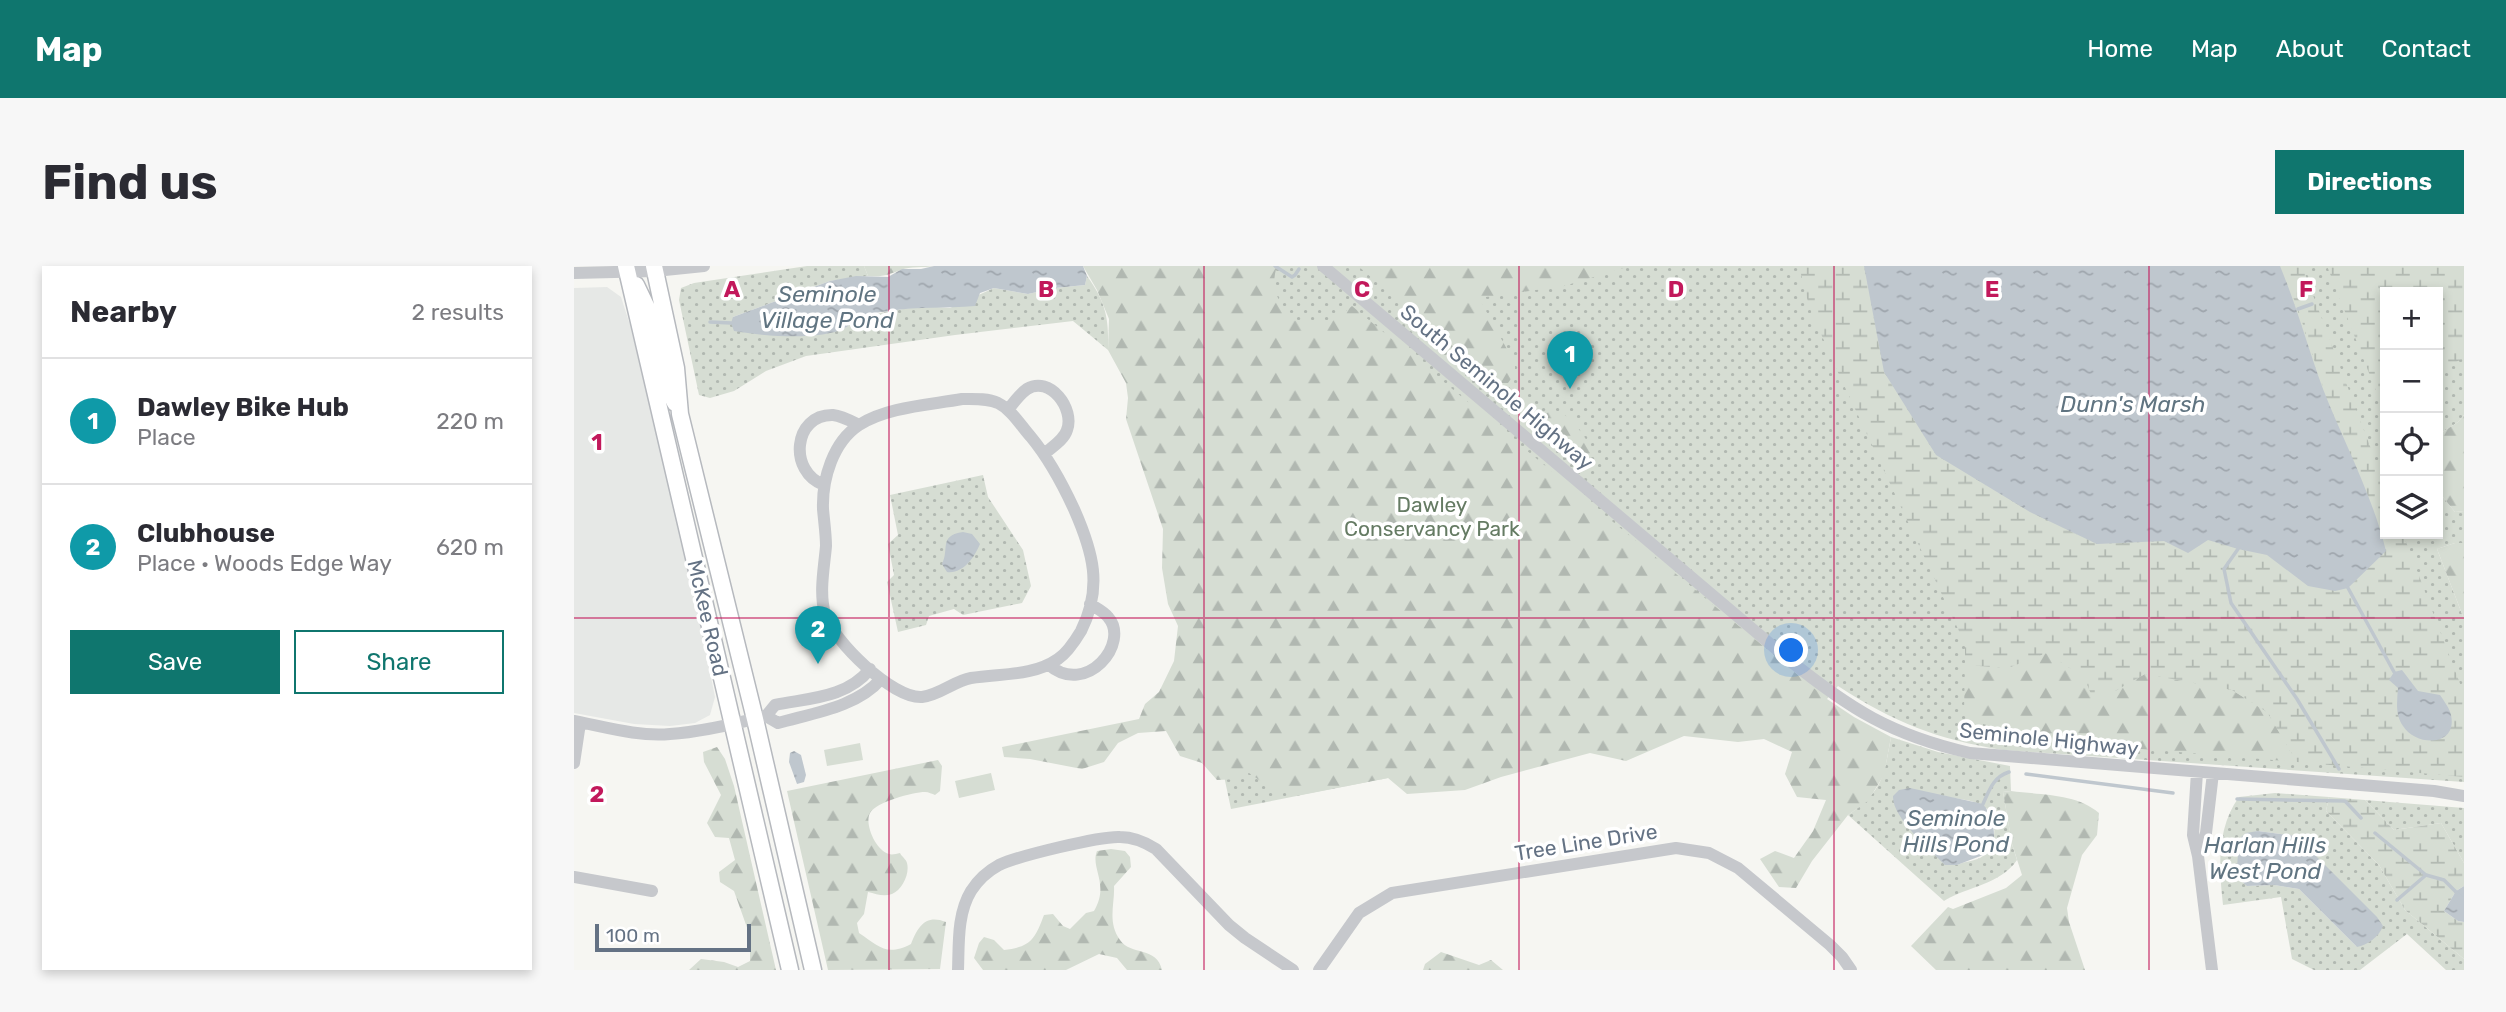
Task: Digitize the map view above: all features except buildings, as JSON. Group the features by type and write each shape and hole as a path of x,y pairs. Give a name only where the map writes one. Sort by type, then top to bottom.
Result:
{"main road":[{"name":"McKee Road","path":"627,269 749,720 813,970"},
{"path":"627,269 641,291 648,310 663,377 680,414"},
{"name":"McKee Road","path":"654,269 676,368 680,414 749,720 790,970"}],"street":[{"path":"574,273 704,266"},
{"name":"South Seminole Highway","path":"1323,266 1613,512"},
{"path":"1008,410 1026,390 1033,387 1048,389 1061,400 1069,418 1068,428 1064,438 1044,454"},
{"path":"961,399 986,400 998,403 1008,410 1057,473 1088,541 1094,574 1090,604 1086,621 1061,657 1049,664 1016,674 968,678 922,697 903,693 881,679 841,642 825,616 822,582 826,543 824,485 839,447 859,425 889,413 961,399"},
{"path":"824,485 807,475 800,461 799,445 803,434 809,425 832,415 859,425"},
{"name":"Seminole Highway","path":"1613,512 1826,690 1883,725 1937,746 1970,753 2434,791 2464,791"},
{"path":"1049,664 1061,674 1075,676 1100,664 1113,641 1114,628 1108,616 1090,604"},
{"path":"749,720 775,705 852,687 870,669"},
{"path":"574,764 577,722 628,732 669,735 749,720 778,723 853,700 871,691 881,679"},
{"path":"2197,772 2193,835 2212,970"},
{"path":"2198,856 2206,834 2213,773"},
{"name":"Seminole Highway","path":"2434,791 2464,796"},
{"path":"958,970 960,926 965,901 980,879 991,870 1008,862 1102,838 1123,837 1146,843 1156,849 1237,932 1293,970"},
{"name":"Tree Line Drive","path":"1319,970 1359,913 1392,893 1686,848 1709,853 1738,868 1830,946 1852,970"},
{"path":"574,877 652,891"}],"shaded area":[{"path":"607,287 621,297 630,325 693,586 715,697 710,715 695,723 670,726 634,724 574,713 574,288"}],"green space":[{"path":"807,266 864,266 868,276 830,281 733,317 845,328 855,319 889,311 924,306 950,308 994,288 1028,294 1085,285 1087,276 1105,311 1108,350 1073,321 806,356 766,371 734,391 710,398 699,395 679,300 681,288 694,283"},
{"path":"864,266 934,266 868,276"},
{"path":"1083,266 1277,266 1274,281 1276,294 1290,319 1309,324 1323,323 1336,318 1352,306 1827,699 1891,737 1884,775 1868,801 1848,815 1812,861 1796,888 1779,887 1760,859 1775,851 1794,858 1813,831 1826,800 1797,797 1785,774 1792,752 1764,739 1738,742 1684,736 1626,761 1590,753 1501,777 1465,790 1407,794 1388,778 1295,796 1271,788 1249,773 1237,779 1217,780 1202,763 1180,756 1166,731 1138,733 1118,743 1104,762 1082,769 1004,757 1002,747 1139,719 1145,704 1159,692 1174,661 1178,626 1168,604 1162,568 1163,529 1126,419 1126,383 1108,350 1109,319"},
{"name":"Dawley Conservancy Park","path":"1116,266 2464,266 2464,415 2443,432 2443,287 2380,287 2380,539 2443,539 2443,497 2455,512 2464,511 2464,543 2437,549 2464,619 2464,782 2003,750 1957,741 1917,728 1878,710 1838,686 1827,699 1231,809"},
{"path":"1358,266 1631,266 1564,286 1479,298 1515,364 1515,373 1508,383 1501,383 1437,334"},
{"path":"1799,266 1864,266 1884,372 1936,455 2030,512 2097,544 2165,541 2188,553 2208,540 2267,555 2308,585 2323,388 2298,309 2280,266 2302,266 2380,473 2380,539 2405,539 2464,694 2464,777 2297,762 2267,712 2232,690 2145,674 2115,691 2091,694 2084,677 2046,653 2008,668 1965,665 1965,644 1809,306"},
{"path":"2327,266 2464,266 2464,358 2443,368 2443,287 2380,287 2380,401"},
{"path":"1554,410 1577,426 1594,450 1586,469 1561,447 1547,428 1544,420 1547,413"},
{"path":"2464,415 2464,511 2455,512 2443,497 2443,432"},
{"path":"983,475 988,497 1023,550 1031,586 1022,603 963,615 954,609 929,616 926,625 898,632 887,582 894,575 888,544 898,535 890,495"},
{"path":"2464,543 2464,619 2437,549"},
{"path":"2046,653 2084,677 2115,691 2145,674 2232,690 2267,712 2297,762 2046,741 1983,724 1964,712 1965,665 2008,668"},
{"path":"1891,737 1938,752 2010,766 2011,791 2003,792 2017,860 2002,875 1944,901 1848,815 1868,798 1880,782","holes":["1948,797 1976,803 1986,808 1990,814 1994,837 1992,845 1980,858 1957,865"]},
{"path":"860,743 863,760 827,766 824,750"},
{"path":"717,747 725,759 734,786 776,970 689,970 701,959 738,967 750,961 750,936 734,891 720,882 719,872 735,860 729,838 715,837 707,823 721,795 704,762 703,752"},
{"path":"938,760 942,766 940,791 935,795 925,792 904,796 879,805 870,813 870,830 876,843 884,852 900,853 908,867 906,877 896,892 883,895 868,892 864,914 857,923 859,933 878,946 895,950 911,944 924,923 933,920 946,922 940,969 828,970 787,791"},
{"path":"991,773 995,790 959,798 955,781"},
{"path":"2003,792 2069,798 2090,806 2099,813 2097,835 2082,855 2067,908 2085,970 1936,970 1911,946 1948,907 1953,909 2006,888 2022,875 2012,844"},
{"path":"2275,793 2329,797 2326,811 2379,865 2405,910 2464,959 2464,970 2446,970 2407,934 2360,970 2314,970 2292,959 2281,897 2223,905 2220,863 2223,835 2226,822 2239,797","holes":["2258,831 2296,836 2357,947 2299,889 2274,885 2247,886 2239,852 2241,837"]},
{"path":"2329,797 2365,800 2394,830 2441,823 2464,863 2464,886 2456,891 2444,911 2464,922 2464,959 2405,910 2379,865 2326,811"},
{"path":"2365,800 2464,808 2464,863 2441,823 2394,830"},
{"path":"1097,851 1125,851 1130,857 1131,867 1114,886 1113,920 1116,933 1125,945 1155,957 1162,970 1127,970 1117,958 1099,954 1066,970 983,970 974,958 984,937 994,940 1004,950 1013,949 1026,944 1035,936 1044,915 1053,914 1063,926 1070,929 1086,913 1094,911 1100,893"},
{"path":"1441,952 1479,965 1491,960 1503,970 1423,970 1425,964"}],"water":[{"name":"Seminole Village Pond","path":"934,266 1083,266 1087,276 1085,285 1028,294 994,288 980,293 975,306 911,309 861,316 845,328 821,335 775,336 746,333 734,331 731,323 733,317 830,281 856,276 888,277 902,269"},
{"name":"Dunn's Marsh","path":"1864,266 2280,266 2323,389 2365,489 2386,551 2348,588 2335,591 2308,586 2267,555 2208,540 2188,553 2164,541 2097,544 2030,512 1936,455 1884,372"},
{"path":"963,532 972,534 980,544 963,568 947,572 942,564 947,540 950,536"},
{"path":"2402,670 2418,691 2440,695 2447,705 2451,726 2442,738 2417,738 2400,722 2397,708 2398,688 2389,680 2394,672"},
{"path":"794,751 801,755 806,775 804,782 797,784 789,762 790,753"},
{"name":"Seminole Hills Pond","path":"1910,788 1983,804 1993,827 1991,852 1957,865 1945,865 1905,824 1894,805 1893,796 1899,790"},
{"name":"Harlan Hills West Pond","path":"2258,831 2296,836 2377,917 2383,926 2379,934 2357,947 2299,889 2274,885 2247,886 2238,870 2241,837 2246,833"},
{"path":"2464,886 2464,922 2444,911 2456,891"}],"waterway":[{"path":"1275,266 1292,277 1299,269"},
{"path":"2298,309 2312,304"},
{"path":"710,322 731,323"},
{"path":"2238,549 2224,569 2231,603 2297,699 2339,769"},
{"path":"2348,588 2394,672"},
{"path":"1983,804 1995,781 2009,772"},
{"path":"2026,774 2173,793"},
{"path":"2237,799 2345,801 2361,818"},
{"path":"2375,833 2426,875 2444,880 2464,900"},
{"path":"2397,900 2426,875"}],"place":[{"name":"Dawley Bike Hub","path":"1570,389"},
{"name":"Clubhouse","path":"818,664"}]}
